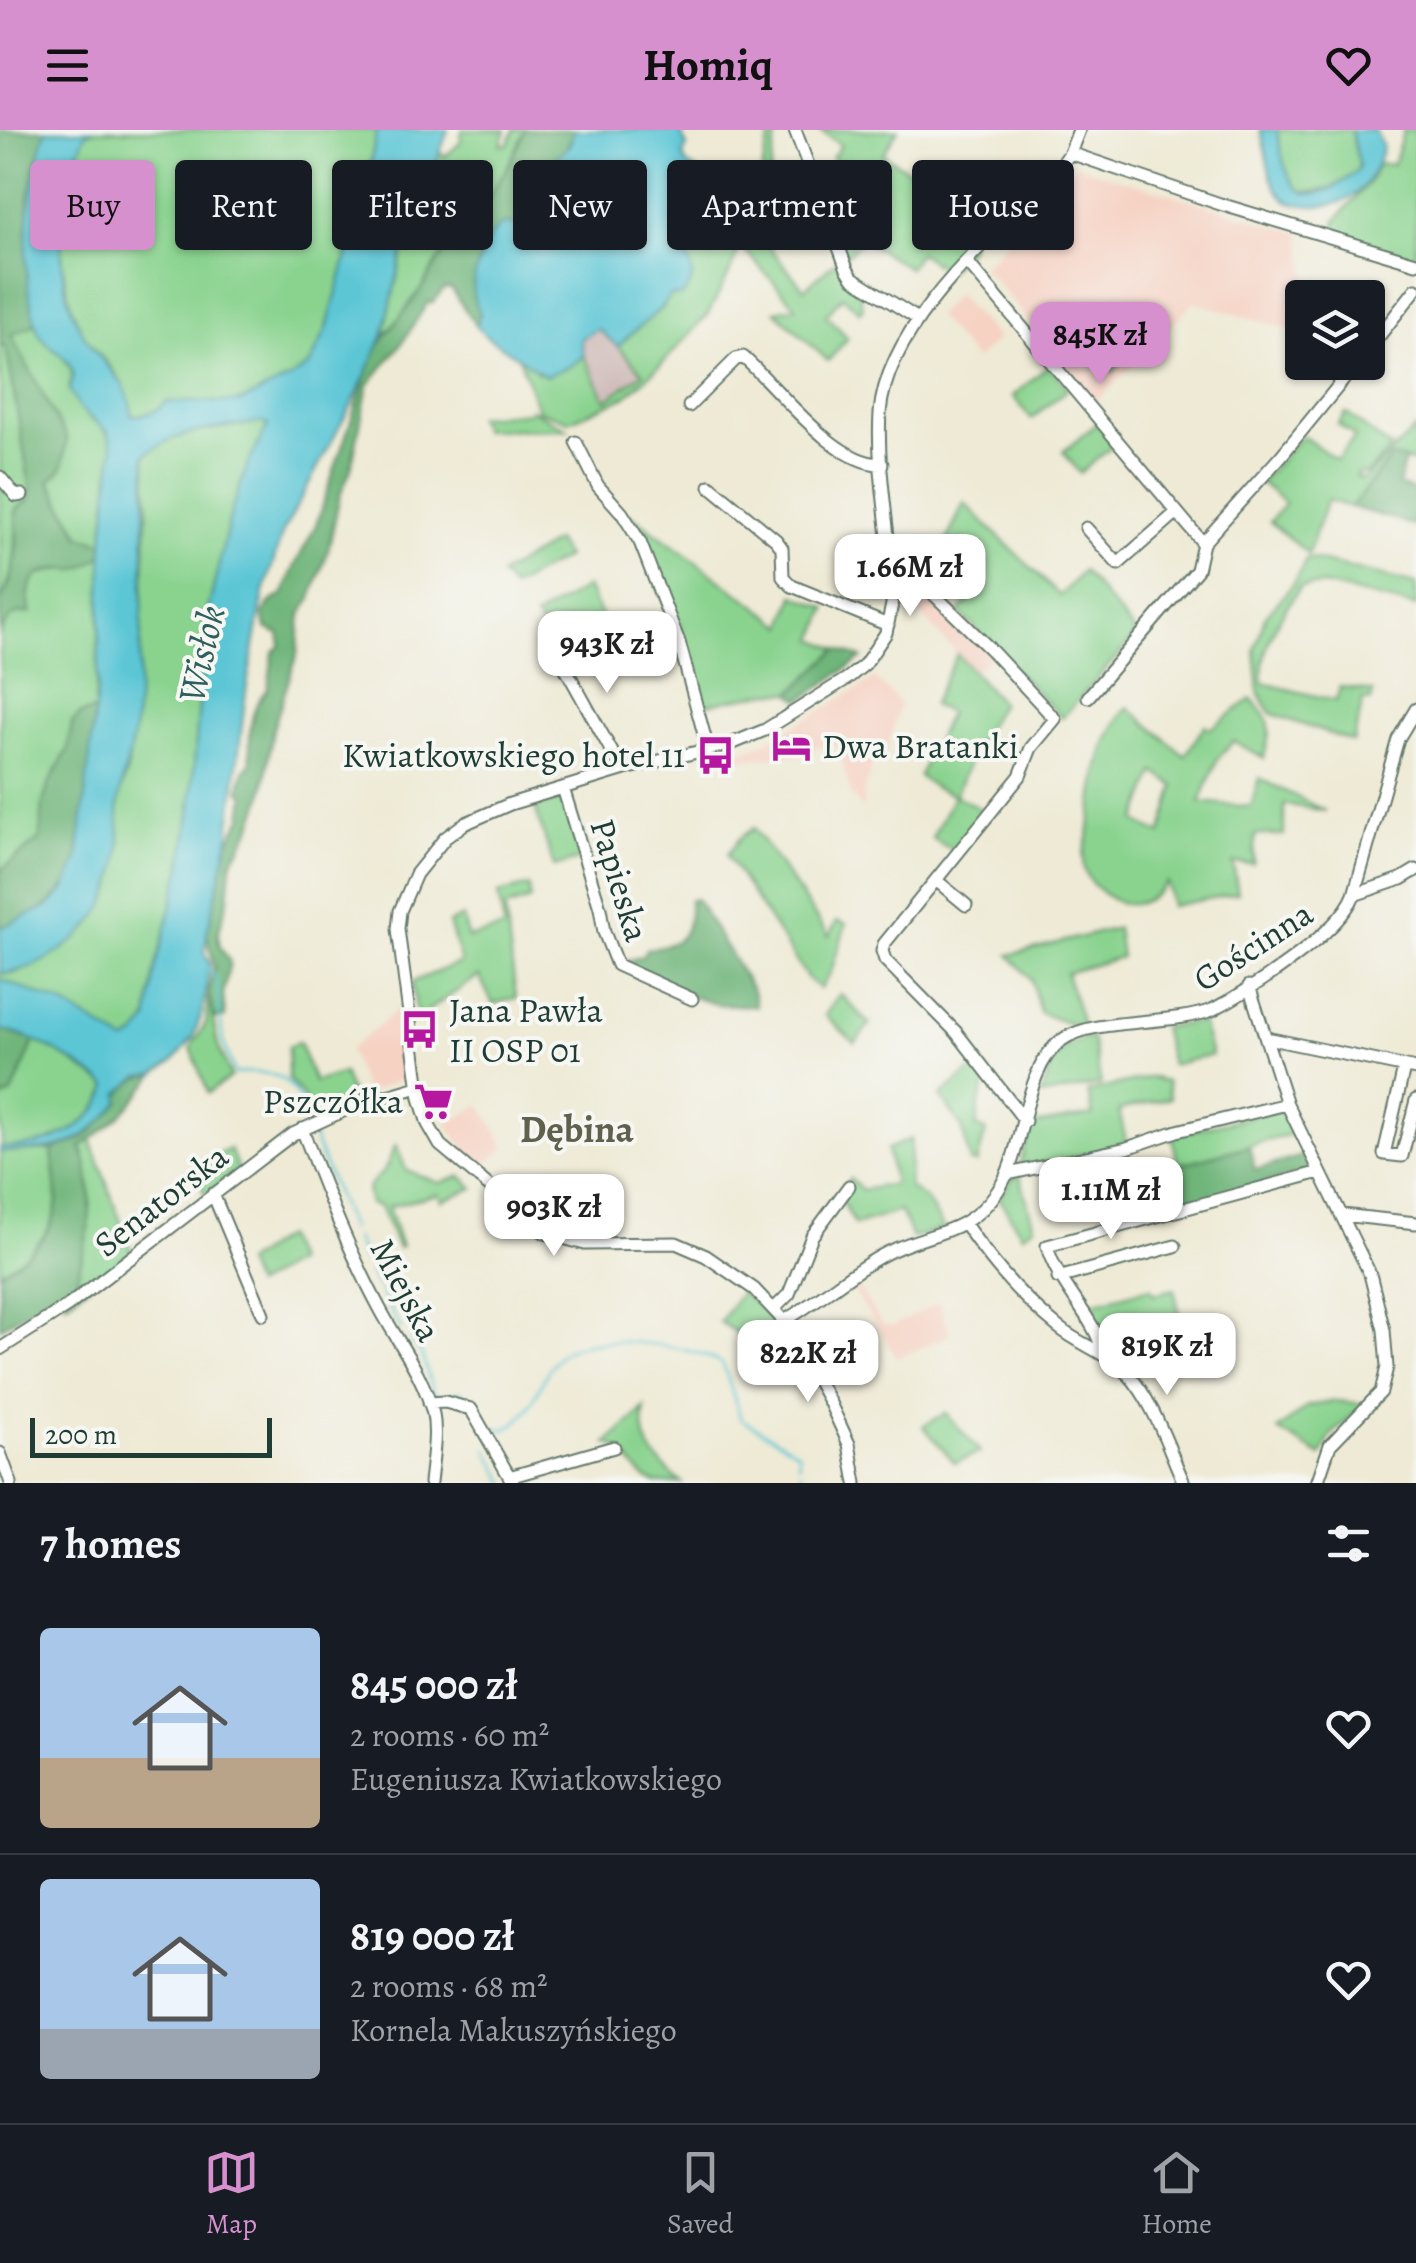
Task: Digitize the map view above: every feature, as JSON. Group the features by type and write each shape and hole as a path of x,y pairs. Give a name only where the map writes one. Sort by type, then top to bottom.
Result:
{"street":[{"path":"795,130 847,269 853,278 918,318"},
{"path":"856,1483 853,1456 844,1431 784,1321 731,1272 683,1245 644,1241 585,1244 545,1233 440,1145 425,1116 418,1087 398,929 406,893 430,856 464,824 510,804 765,730 848,678 873,655 888,624 892,604 880,421 885,385 918,318 1070,154 1079,130"},
{"path":"1070,154 1416,263"},
{"path":"968,263 1202,543"},
{"path":"1385,328 1416,289"},
{"path":"689,406 736,359 743,357 842,450 867,463 882,464"},
{"path":"1088,696 1197,570 1202,543 1343,380"},
{"path":"576,442 598,486 640,542 679,642 708,749"},
{"path":"0,476 16,496 22,496"},
{"path":"710,486 776,540 782,548 783,577 792,586 888,624"},
{"path":"1086,528 1118,564 1176,512"},
{"path":"891,577 915,576 1055,719 1030,748 1020,776 882,951 885,960 956,1032 1025,1121"},
{"path":"552,644 624,770"},
{"name":"Gościnna","path":"784,1321 886,1253 966,1224 985,1208 1008,1174 1044,1060 1068,1037 1202,1014 1222,1005 1334,927 1350,907 1398,739 1415,712"},
{"name":"Papieska","path":"563,788 617,965 692,999"},
{"path":"1354,895 1416,870"},
{"path":"937,882 966,905"},
{"path":"1249,986 1288,1104 1370,1274 1384,1330 1387,1367 1381,1392 1330,1444 1317,1483"},
{"path":"1266,1038 1410,1069 1384,1154 1402,1156 1416,1100"},
{"name":"Senatorska","path":"0,1349 69,1305 302,1129 354,1106 418,1087"},
{"path":"1008,1174 1127,1148 1177,1131 1288,1104"},
{"name":"Miejska","path":"302,1129 378,1306 411,1359 430,1402 434,1429 430,1483"},
{"path":"1102,1352 1097,1335 1058,1278 1047,1246 1320,1172"},
{"path":"774,1308 789,1294 812,1236 849,1186"},
{"path":"213,1194 263,1314"},
{"path":"1342,1215 1416,1223"},
{"path":"966,1224 990,1258 1046,1317 1126,1372 1139,1389 1184,1483"},
{"path":"1058,1278 1175,1246"},
{"path":"430,1402 471,1408 511,1480 614,1447"},
{"path":"0,1453 11,1483"}],"shaded area":[{"path":"1078,163 1087,169 1300,233 1308,279 1285,280 1285,328 1194,302 1095,403 988,272 981,269 998,250 1074,250 1074,167"},
{"path":"956,294 998,339 975,360 936,316"},
{"path":"598,329 643,373 605,400 581,347 581,339"},
{"path":"899,559 910,563 997,650 974,673 901,592"},
{"path":"874,677 900,704 884,760 873,761 863,809 851,795 838,746 815,747 812,754 711,762 768,741"},
{"path":"399,1008 407,1076 366,1094 349,1050"},
{"path":"481,1104 506,1148 479,1168 446,1125"},
{"path":"852,1279 882,1324 893,1326 939,1302 950,1335 897,1358 848,1282"}],"green space":[{"path":"0,130 46,130 38,160 30,160 31,301 35,324 11,335 67,439 62,469 49,481 80,536 103,543 103,555 79,569 50,570 36,577 29,596 31,613 11,617 0,634 0,602 10,583 17,552 16,510 30,498 31,491 6,347 0,346"},
{"path":"377,130 371,160 332,160 332,250 348,250 327,328 310,365 240,402 166,402 150,413 131,415 115,372 84,336 73,312 62,250 155,250 155,160 75,160 86,133"},
{"path":"462,130 506,130 501,145 508,144 514,130 525,130 493,191 493,160 436,160 439,151 445,157 460,143"},
{"path":"525,130 574,130 563,160 513,160 513,225 500,228 493,236 493,190"},
{"path":"773,130 784,130 776,136 772,160 764,159"},
{"path":"819,130 898,130 883,154 912,173 912,250 967,250 948,271 919,253 909,268 879,250 892,250 892,160 835,160 832,158 841,145"},
{"path":"1277,130 1351,130 1357,171 1330,188 1315,192 1299,190 1284,170"},
{"path":"1404,130 1416,130 1416,260 1332,234 1336,220 1370,181 1378,165 1393,164"},
{"path":"404,250 447,250 400,319 383,335"},
{"path":"447,250 485,250 476,326 451,288 444,289 432,303 428,302 368,385 351,469 340,495 328,551 301,615 297,654 273,729 263,795 231,864 228,900 218,934 220,947 230,962 223,995 225,1017 214,1019 208,993 214,967 207,933 228,843 242,817 245,795 239,791 244,771 251,763 253,714 268,689 273,653 281,645 279,634 266,628 263,615 269,603 284,594 317,522 375,350"},
{"path":"686,250 738,250 708,314 663,363 625,397 569,421 538,410 520,360 528,361 538,373 570,366 584,356 606,400 643,373 618,347 634,329 663,308 689,259"},
{"path":"745,250 772,250 804,289 837,260 856,285 863,309 860,312 843,296 826,315 848,338 828,361 775,311 796,307"},
{"path":"1130,311 1151,332 1113,372 1091,350"},
{"path":"35,324 67,362 72,378 69,389 91,420 101,425 112,440 103,543 81,536 49,480 67,439 10,334"},
{"path":"0,346 6,346 31,491 16,510 14,557 0,602"},
{"path":"1049,365 1068,389 1031,419 1013,396"},
{"path":"531,409 567,429 482,430 477,417 529,412"},
{"path":"1346,413 1391,448 1368,473 1356,474 1357,478 1364,479 1416,428 1416,463 1391,457 1351,507 1327,500 1308,554 1270,522 1285,503 1260,482 1302,436 1337,460 1355,437 1338,424"},
{"path":"1097,423 1114,445 1080,473 1063,452"},
{"path":"268,424 232,509 206,619 190,816 181,870 155,970 148,1021 125,1042 63,1004 0,979 0,973 15,973 51,955 106,902 114,876 120,845 119,797 128,768 139,670 148,503 145,455 185,435"},
{"path":"1391,457 1405,459 1398,485 1416,491 1416,526 1351,507"},
{"path":"964,503 1060,596 1083,571 1137,634 1062,718 959,612 979,589 942,551"},
{"path":"631,515 784,626 794,595 827,608 815,639 838,649 791,693 771,692 702,705"},
{"path":"556,541 566,557 512,588 500,575"},
{"path":"103,555 95,711 81,714 72,723 68,749 43,803 40,839 0,871 0,634 8,616 27,600 34,577 84,565"},
{"path":"1307,558 1416,584 1416,607 1324,585 1300,587 1268,645 1263,683 1336,701 1340,687 1373,692 1371,701 1363,700 1353,742 1272,714 1259,694 1255,649 1265,617 1295,582"},
{"path":"587,587 610,634 562,657 535,617"},
{"path":"838,649 862,658 801,700 791,693"},
{"path":"957,654 1001,703 977,744 955,795 986,812 954,851 932,838 954,795 919,776 949,713 932,705"},
{"path":"1251,699 1264,713 1269,732 1264,758 1233,741 1217,760 1200,802 1251,807 1259,778 1325,811 1284,804 1284,835 1255,835 1253,863 1233,863 1238,893 1171,906 1167,882 1153,896 1137,904 1111,899 1088,878 1083,858 1100,764 1118,720 1128,707 1185,756 1205,725 1210,729","holes":["1155,772 1175,786 1161,834 1136,821"]},
{"path":"95,711 78,859 73,873 49,904 0,928 0,871 40,839 43,803 68,749 72,723 81,714"},
{"path":"556,801 564,803 582,859 554,867 535,807"},
{"path":"754,828 829,936 837,921 846,924 831,972 820,989 808,979 727,855"},
{"path":"529,886 530,900 505,908 516,998 493,1004 479,976 417,1018 412,982 461,962 449,923 463,917 468,938 504,928 498,894"},
{"path":"696,899 753,991 756,1006 716,1004 693,997 621,963 681,936 688,922 689,900"},
{"path":"1117,928 1121,957 1066,973 1082,1024 1075,1026 1040,1013 1031,979 1009,955"},
{"path":"208,993 218,1046 231,1077 208,1093 191,1048 206,1023"},
{"path":"840,994 870,1024 855,1043 825,1015"},
{"path":"1202,1022 1211,1055 1171,1065 1162,1027"},
{"path":"0,1029 34,1041 12,1094 0,1099"},
{"path":"1092,1038 1101,1084 1041,1096 1063,1050"},
{"path":"34,1041 55,1050 108,1086 99,1104 78,1126 50,1140 2,1148 0,1099 12,1094"},
{"path":"299,1042 314,1082 343,1073 353,1099 310,1116 305,1099 288,1078 288,1047"},
{"path":"977,1066 987,1079 976,1127 986,1130 977,1163 970,1162 962,1128 941,1096"},
{"path":"155,1074 122,1114 81,1146 90,1195 88,1227 77,1276 84,1289 66,1303 60,1292 55,1293 0,1328 0,1272 38,1243 55,1211 52,1150 90,1133 124,1090 142,1077"},
{"path":"1151,1077 1167,1082 1170,1098 1119,1110 1127,1146 1018,1170 1032,1125 1093,1115 1088,1092"},
{"path":"1283,1109 1296,1133 1178,1165 1172,1135"},
{"path":"911,1139 909,1187 927,1200 944,1229 912,1238 900,1211 855,1225 838,1194 850,1179 862,1190 894,1184 887,1149"},
{"path":"91,1140 132,1252 84,1289 77,1276 88,1227 90,1195 81,1146"},
{"path":"396,1145 406,1170 439,1183 461,1176 474,1188 441,1201 438,1194 388,1207 401,1247 398,1248 380,1207 370,1204 368,1192"},
{"path":"1249,1146 1255,1170 1306,1155 1312,1171 1186,1204 1178,1165"},
{"path":"230,1149 238,1169 205,1195 193,1166"},
{"path":"52,1150 57,1199 51,1223 30,1251 0,1272 0,1152"},
{"path":"1020,1176 1034,1226 1022,1235 999,1198 1014,1177"},
{"path":"284,1236 296,1262 254,1286 245,1263"},
{"path":"1151,1288 1154,1294 1174,1289 1187,1345 1154,1363 1145,1331 1151,1329 1147,1316 1097,1332 1081,1306"},
{"path":"741,1292 776,1323 752,1343 720,1322"},
{"path":"1337,1401 1365,1404 1332,1434 1321,1456 1278,1430 1308,1406"},
{"path":"645,1408 646,1441 664,1467 682,1483 649,1480 607,1443"},
{"path":"946,1413 980,1452 955,1463 923,1426"}],"water":[{"path":"46,130 94,130 86,134 75,160 38,160"},
{"path":"377,130 448,130 437,160 371,160"},
{"path":"574,130 681,133 687,147 685,160 667,160 667,250 686,250 692,279 682,296 670,296 618,347 598,329 581,339 584,356 546,376 476,326 480,314 473,296 474,283 485,250 493,250 493,234 499,227 513,226 513,250 647,250 647,160 556,160 569,146"},
{"path":"1260,130 1277,130 1291,180 1309,194 1338,185 1357,171 1351,130 1375,130 1383,147 1367,182 1350,198 1327,206 1301,205 1286,200 1278,191"},
{"path":"30,203 30,250 62,250 67,294 76,320 122,384 131,415 155,411 166,402 240,402 289,379 310,365 327,328 348,250 405,250 383,336 355,398 282,534 264,592 246,691 228,843 207,933 205,953 210,964 202,1013 193,1038 173,1062 155,1074 140,1076 119,1093 120,1101 79,1138 53,1148 0,1152 0,1147 33,1145 65,1134 92,1115 108,1086 57,1052 0,1029 0,979 63,1004 125,1042 137,1035 148,1020 155,970 181,870 190,816 206,619 232,509 248,464 268,425 260,422 185,435 145,455 138,695 118,805 120,851 113,883 97,916 74,940 30,967 0,973 0,928 49,906 64,891 78,859 97,692 103,543 113,448 108,432 80,409 69,389 73,378 68,362 41,337 37,328 27,279"}],"waterway":[{"path":"209,969 216,978 223,1043 235,1074 262,1073 282,1079 296,1094 308,1119"},
{"path":"311,1132 351,1230"},
{"path":"355,1238 364,1260"},
{"path":"370,1272 401,1329"},
{"path":"410,1340 422,1355 433,1392 439,1396 455,1393 458,1398"},
{"path":"455,1393 459,1391 475,1401 489,1426 504,1430 523,1415 551,1366 571,1348 614,1342 665,1346 723,1364 741,1419 798,1452 799,1464"},
{"path":"487,1449 506,1483"},
{"path":"801,1472 803,1483"}],"place":[{"name":"Dwa Bratanki","path":"792,746"},
{"name":"Kwiatkowskiego hotel 11","path":"715,755"},
{"name":"Jana Pawła II OSP 01","path":"419,1030"},
{"name":"Pszczółka","path":"433,1101"}],"district":[{"name":"Dębina","path":"577,1129"}],"water label":[{"name":"Wisłok","path":"201,654"}]}
